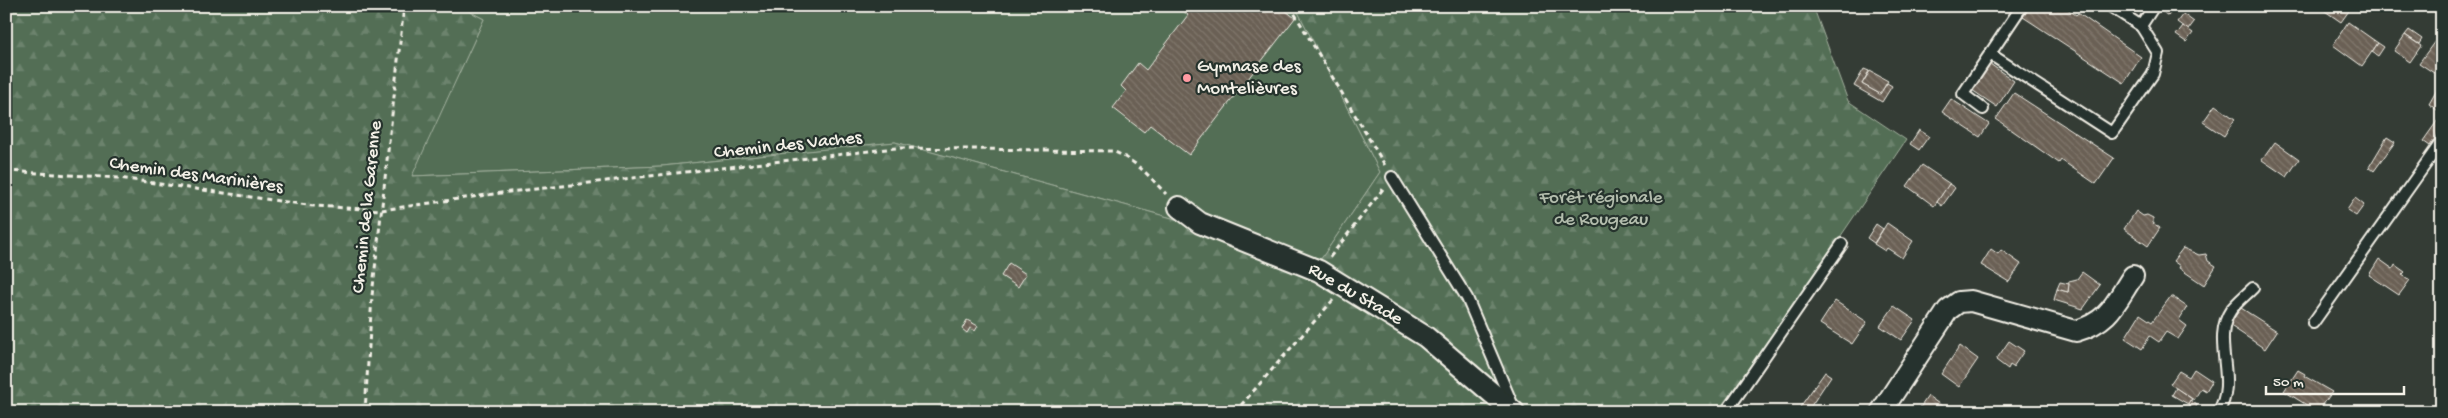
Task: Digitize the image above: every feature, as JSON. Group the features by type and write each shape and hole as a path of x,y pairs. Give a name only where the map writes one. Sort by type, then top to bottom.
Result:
{"street":[{"name":"Rue du Stade","path":"1179,207 1200,223 1319,271 1426,337 1515,412"},
{"path":"1881,412 1948,310 1959,302 1971,301 2076,331 2093,326 2105,318 2133,276"}],"lane":[{"path":"1984,109 1963,94 2022,6"},
{"path":"1990,54 2112,133 2153,74 2158,53 2141,26 2110,6"},
{"path":"2141,26 2154,6"},
{"path":"2313,323 2442,141"},
{"path":"1392,177 1467,298 1515,412"},
{"path":"1726,412 1842,244"},
{"path":"2218,412 2228,386 2224,328 2231,311 2253,288"}],"path":[{"name":"Chemin de la Garenne","path":"366,412 372,296 404,6"},
{"path":"1290,6 1392,177 1319,271"},
{"name":"Chemin des Vaches","path":"381,210 501,193 896,148 1112,152 1126,157 1139,165 1179,207"},
{"name":"Chemin des Marinières","path":"6,171 119,178 314,206 381,210"},
{"path":"1235,412 1345,287"}],"green space":[{"name":"Forêt régionale de Rougeau","path":"6,6 459,6 484,19 412,176 662,166 895,142 1321,259 1380,172 1295,6 1813,6 1848,101 1906,140 1781,324 1717,412 6,412"},
{"path":"459,6 1295,6 1380,172 1321,259 895,142 662,166 411,176 484,19"}],"building":[{"name":"Gymnase des Montelièvres","path":"1177,6 1217,6 1224,12 1229,6 1280,6 1295,18 1189,155 1150,125 1144,132 1113,108 1126,91 1121,86 1138,63 1146,70 1188,15"},
{"path":"2031,6 2063,6 2076,15 2078,13 2141,57 2124,83 2023,17"},
{"path":"2162,6 2168,6 2173,10 2168,16 2159,9"},
{"path":"2324,6 2348,6 2351,8 2341,22 2322,9"},
{"path":"2183,14 2194,22 2188,30 2177,22"},
{"path":"2348,22 2378,43 2362,66 2333,45"},
{"path":"2183,26 2193,33 2186,42 2176,35"},
{"path":"2409,30 2422,39 2419,44 2405,35"},
{"path":"2405,35 2421,46 2410,62 2394,51"},
{"path":"2435,41 2442,46 2442,63 2434,73 2419,63"},
{"path":"2378,43 2384,47 2378,56 2372,52"},
{"path":"1990,64 2014,81 1997,107 1972,90"},
{"path":"1864,69 1869,71 1862,84 1880,94 1887,83 1892,86 1882,102 1854,86"},
{"path":"1870,71 1888,81 1880,94 1862,84"},
{"path":"2442,81 2442,114 2429,104"},
{"path":"2014,93 2114,158 2096,184 2061,160 2059,163 1996,119"},
{"path":"1951,99 1989,124 1980,137 1942,112"},
{"path":"2215,105 2235,119 2224,136 2203,122"},
{"path":"2440,117 2442,128 2430,146 2423,141"},
{"path":"1919,130 1929,136 1919,150 1910,144"},
{"path":"2387,137 2395,142 2374,171 2369,167"},
{"path":"2275,142 2299,159 2287,177 2262,160"},
{"path":"1922,165 1950,184 1934,206 1907,186"},
{"path":"1949,184 1955,188 1942,206 1937,202"},
{"path":"2355,198 2364,205 2356,216 2347,210"},
{"path":"2136,211 2143,216 2147,215 2153,218 2153,223 2160,228 2148,246 2124,229"},
{"path":"1887,223 1913,241 1902,258 1887,248 1885,251 1874,244"},
{"path":"1876,224 1883,229 1874,243 1867,238"},
{"path":"2183,248 2199,255 2206,254 2208,261 2216,266 2204,285 2179,268 2180,266 2173,261"},
{"path":"1991,249 1998,254 2001,250 2021,264 2009,282 1981,265"},
{"path":"2379,259 2393,269 2395,265 2405,272 2402,275 2410,280 2399,295 2369,275"},
{"path":"1009,263 1026,274 1018,287 1001,276"},
{"path":"2082,272 2100,285 2083,309 2054,300 2057,289 2068,292 2069,281 2077,279"},
{"path":"2060,282 2069,284 2068,292 2057,289"},
{"path":"2171,296 2187,307 2179,320 2187,326 2178,339 2166,332 2159,342 2150,336 2142,349 2125,338 2140,314 2152,322"},
{"path":"1835,301 1867,322 1852,344 1820,324"},
{"path":"1894,306 1915,320 1901,340 1880,326"},
{"path":"2241,308 2277,331 2265,349 2229,325"},
{"path":"967,320 978,326 975,331 970,328 967,333 962,329"},
{"path":"2009,341 2024,351 2013,367 2010,365 2008,369 1996,360"},
{"path":"1960,346 1978,359 1959,387 1941,374"},
{"path":"2194,369 2212,381 2206,391 2201,388 2194,400 2170,384 2179,371 2189,377"},
{"path":"2298,370 2305,374 2304,376 2332,392 2318,412 2284,391"},
{"path":"1825,372 1831,376 1807,412 1800,407"},
{"path":"2176,388 2192,399 2188,404 2172,395"},
{"path":"1928,396 1946,409 1944,412 1917,412"},
{"path":"2190,400 2197,405 2195,409 2188,404"}],"place":[{"name":"Gymnase des Montelièvres","path":"1187,78"}]}
